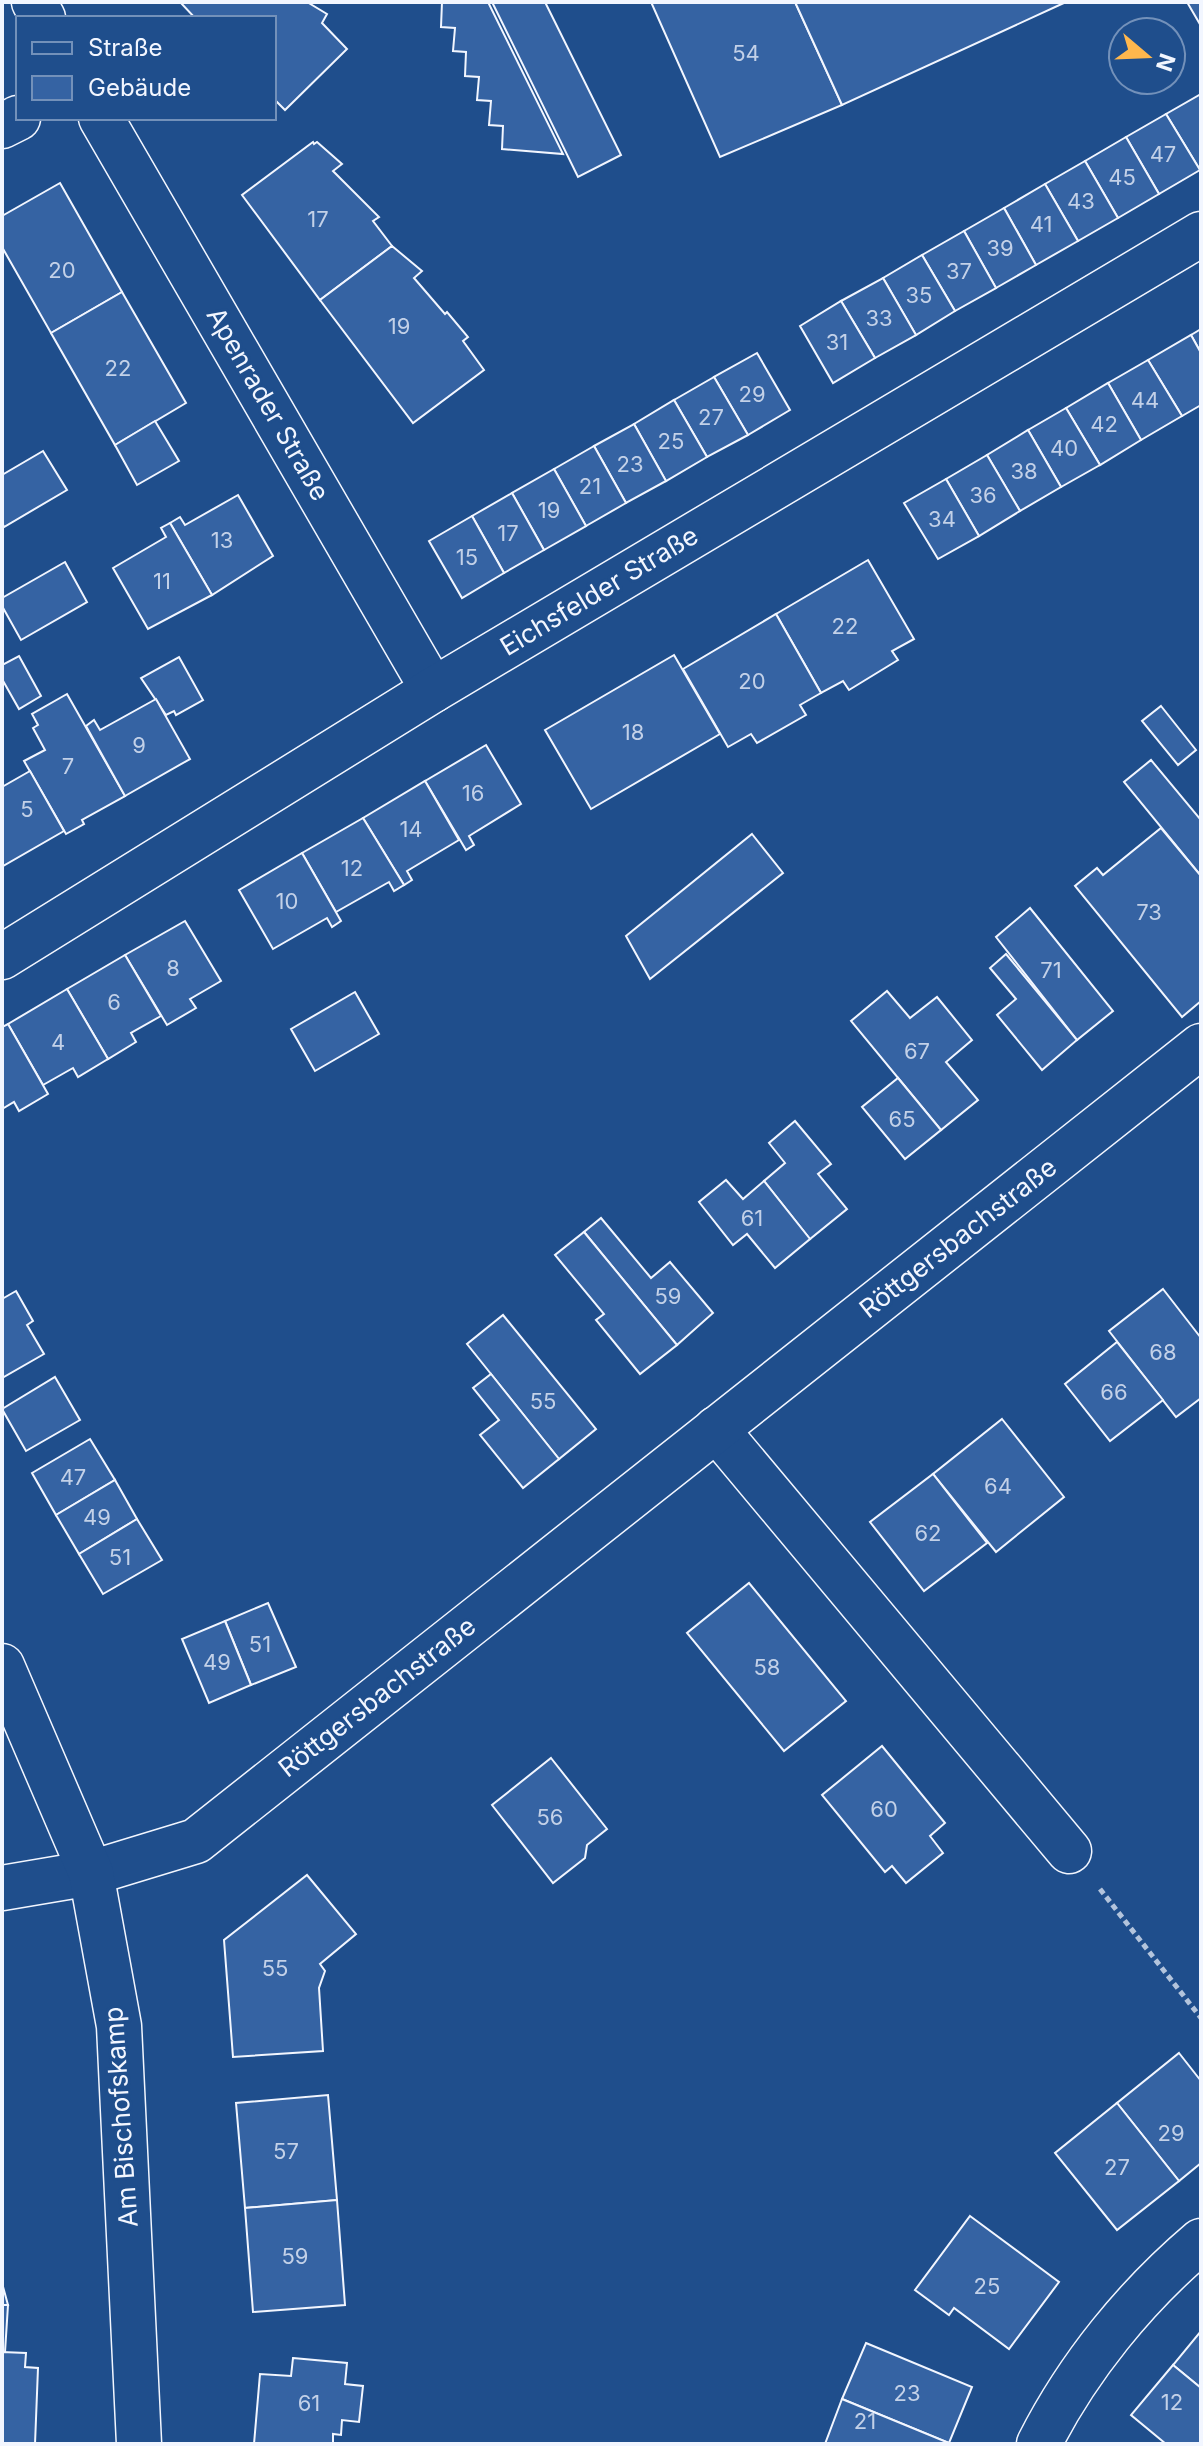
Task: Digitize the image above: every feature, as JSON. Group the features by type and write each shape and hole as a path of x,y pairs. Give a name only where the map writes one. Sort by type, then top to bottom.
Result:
{"street":[{"name":"Apenrader Straße","path":"102,120 433,690"},
{"name":"Eichsfelder Straße","path":"2,957 433,690 1201,234"},
{"name":"Röttgersbachstraße","path":"2,1888 91,1873 196,1841 1201,1046"},
{"path":"716,1429 1069,1851"},
{"name":"Am Bischofskamp","path":"2,1666 91,1873 119,2026 139,2444"},
{"path":"1039,2444 1098,2348 1176,2262 1201,2241"}],"path":[{"path":"1069,1851 1201,2018"}],"building":[{"path":"180,2 307,2 327,14 322,23 347,49 285,110 276,101 276,16 193,16"},
{"path":"442,2 488,2 563,154 502,149 503,126 489,125 491,101 477,100 479,77 465,76 466,52 453,51 455,28 441,27"},
{"path":"492,2 545,2 621,155 578,177"},
{"path":"651,2 795,2 842,105 720,157"},
{"path":"795,2 1066,2 842,105"},
{"path":"1187,2 1201,2 1201,26"},
{"path":"1201,94 1201,170 1200,170 1166,114"},
{"path":"1166,114 1200,170 1159,194 1126,137"},
{"path":"1126,137 1159,194 1118,218 1085,161"},
{"path":"317,142 342,164 333,171 379,217 373,221 392,246 320,300 242,195"},
{"path":"1085,161 1118,218 1078,241 1045,184"},
{"path":"60,183 122,292 51,333 2,247 2,216"},
{"path":"1045,184 1078,241 1036,265 1004,208"},
{"path":"1004,208 1036,265 996,288 964,231"},
{"path":"964,231 996,288 955,311 922,255"},
{"path":"392,246 422,271 414,278 468,337 463,341 484,370 413,423 320,300"},
{"path":"922,255 955,311 916,335 883,278"},
{"path":"883,278 916,335 875,358 841,301"},
{"path":"122,292 186,403 115,445 51,333"},
{"path":"841,301 875,358 833,383 800,326"},
{"path":"1201,329 1201,353 1191,335"},
{"path":"1191,335 1201,353 1201,405 1182,416 1148,360"},
{"path":"757,353 790,410 748,435 714,377"},
{"path":"1148,360 1182,416 1141,440 1108,383"},
{"path":"714,377 748,435 707,457 674,400"},
{"path":"1108,383 1141,440 1100,465 1066,408"},
{"path":"674,400 707,457 666,481 634,424"},
{"path":"1066,408 1100,465 1061,487 1028,430"},
{"path":"155,421 179,461 137,485 115,445"},
{"path":"634,424 666,481 626,503 594,446"},
{"path":"1028,430 1061,487 1020,511 987,455"},
{"path":"594,446 626,503 586,526 554,469"},
{"path":"43,451 67,490 4,527 2,475"},
{"path":"987,455 1020,511 979,536 946,479"},
{"path":"554,469 586,526 544,550 512,493"},
{"path":"946,479 979,536 938,559 904,503"},
{"path":"512,493 544,550 504,573 472,516"},
{"path":"238,495 273,556 212,595 170,523 180,517 185,525"},
{"path":"472,516 504,573 462,598 429,541"},
{"path":"170,523 212,595 148,629 113,568 166,537 161,528"},
{"path":"868,560 914,639 892,651 898,660 849,690 843,681 821,693 776,614"},
{"path":"65,562 87,602 21,640 2,606 2,598"},
{"path":"776,614 821,693 800,705 806,715 757,743 751,734 728,747 683,669"},
{"path":"674,655 720,734 591,809 545,730"},
{"path":"19,656 41,696 19,709 2,679 2,665"},
{"path":"179,657 203,700 176,715 174,711 166,715 141,678"},
{"path":"67,694 125,796 82,820 84,824 66,834 24,761 45,750 33,728 38,725 32,714"},
{"path":"156,699 190,759 125,796 86,726 94,720 100,730"},
{"path":"1161,706 1196,750 1178,765 1142,721"},
{"path":"486,745 521,804 469,836 474,845 466,850 425,781"},
{"path":"1151,760 1201,820 1201,876 1124,782"},
{"path":"30,771 64,831 3,866 2,787"},
{"path":"425,781 459,840 407,871 412,880 404,885 363,818"},
{"path":"363,818 404,885 394,891 389,882 336,912 302,853"},
{"path":"1161,828 1201,876 1201,1001 1182,1017 1075,886 1097,868 1103,875"},
{"path":"752,834 783,873 650,979 626,936"},
{"path":"302,853 341,921 332,927 327,918 273,949 239,890"},
{"path":"1030,908 1113,1011 1077,1040 996,937"},
{"path":"185,921 221,981 190,999 196,1008 167,1025 125,955"},
{"path":"1006,954 1077,1040 1042,1070 997,1015 1016,999 990,968"},
{"path":"125,955 161,1016 131,1033 136,1042 108,1059 67,989"},
{"path":"67,989 108,1059 78,1077 73,1068 43,1085 8,1024"},
{"path":"887,991 910,1018 937,997 972,1040 946,1062 978,1100 941,1130 851,1021"},
{"path":"355,992 379,1034 315,1071 291,1029"},
{"path":"8,1024 48,1094 19,1111 14,1102 2,1109 2,1027"},
{"path":"898,1078 941,1130 905,1159 862,1107"},
{"path":"795,1121 831,1164 818,1174 847,1209 810,1239 764,1181 785,1163 769,1143"},
{"path":"726,1180 743,1199 764,1181 810,1239 775,1268 747,1234 733,1245 699,1202"},
{"path":"601,1218 651,1278 670,1262 713,1313 677,1345 584,1232"},
{"path":"584,1232 677,1345 640,1374 596,1320 604,1314 555,1255"},
{"path":"1163,1289 1201,1338 1201,1398 1176,1417 1109,1331"},
{"path":"16,1291 33,1321 27,1325 44,1354 2,1378 2,1299"},
{"path":"503,1315 596,1429 559,1459 467,1344"},
{"path":"1117,1342 1163,1400 1110,1441 1065,1384"},
{"path":"491,1374 559,1459 523,1488 480,1435 499,1420 473,1388"},
{"path":"55,1377 80,1420 26,1451 2,1409"},
{"path":"1002,1419 1064,1497 996,1552 933,1474"},
{"path":"90,1439 115,1480 56,1515 32,1473"},
{"path":"933,1474 987,1543 924,1591 870,1522"},
{"path":"115,1480 137,1519 79,1554 56,1515"},
{"path":"137,1519 162,1560 103,1594 79,1554"},
{"path":"749,1583 846,1701 784,1751 687,1633"},
{"path":"268,1603 296,1667 251,1685 225,1621"},
{"path":"225,1621 251,1685 209,1703 182,1639"},
{"path":"882,1746 945,1823 930,1836 943,1853 906,1883 892,1866 885,1872 822,1795"},
{"path":"551,1758 607,1829 587,1845 585,1858 553,1883 492,1805"},
{"path":"307,1875 356,1934 320,1964 325,1971 319,1988 323,2051 233,2057 224,1940"},
{"path":"1179,2053 1201,2081 1201,2163 1179,2181 1117,2103"},
{"path":"328,2095 337,2200 245,2208 236,2103"},
{"path":"1117,2103 1179,2181 1117,2230 1055,2153"},
{"path":"337,2200 345,2305 253,2312 245,2208"},
{"path":"970,2216 1059,2282 1009,2349 954,2308 949,2315 915,2290"},
{"path":"2,2283 8,2305 2,2305"},
{"path":"2,2305 8,2305 5,2352 2,2352"},
{"path":"1201,2331 1201,2388 1173,2365"},
{"path":"866,2343 972,2387 949,2443 842,2399"},
{"path":"2,2352 26,2353 25,2367 38,2368 35,2444 2,2444"},
{"path":"293,2358 347,2363 345,2384 363,2386 359,2422 342,2420 341,2435 333,2434 333,2444 254,2444 260,2374 291,2376"},
{"path":"1173,2365 1201,2388 1201,2444 1166,2444 1131,2415"},
{"path":"842,2399 949,2443 825,2444"}]}
